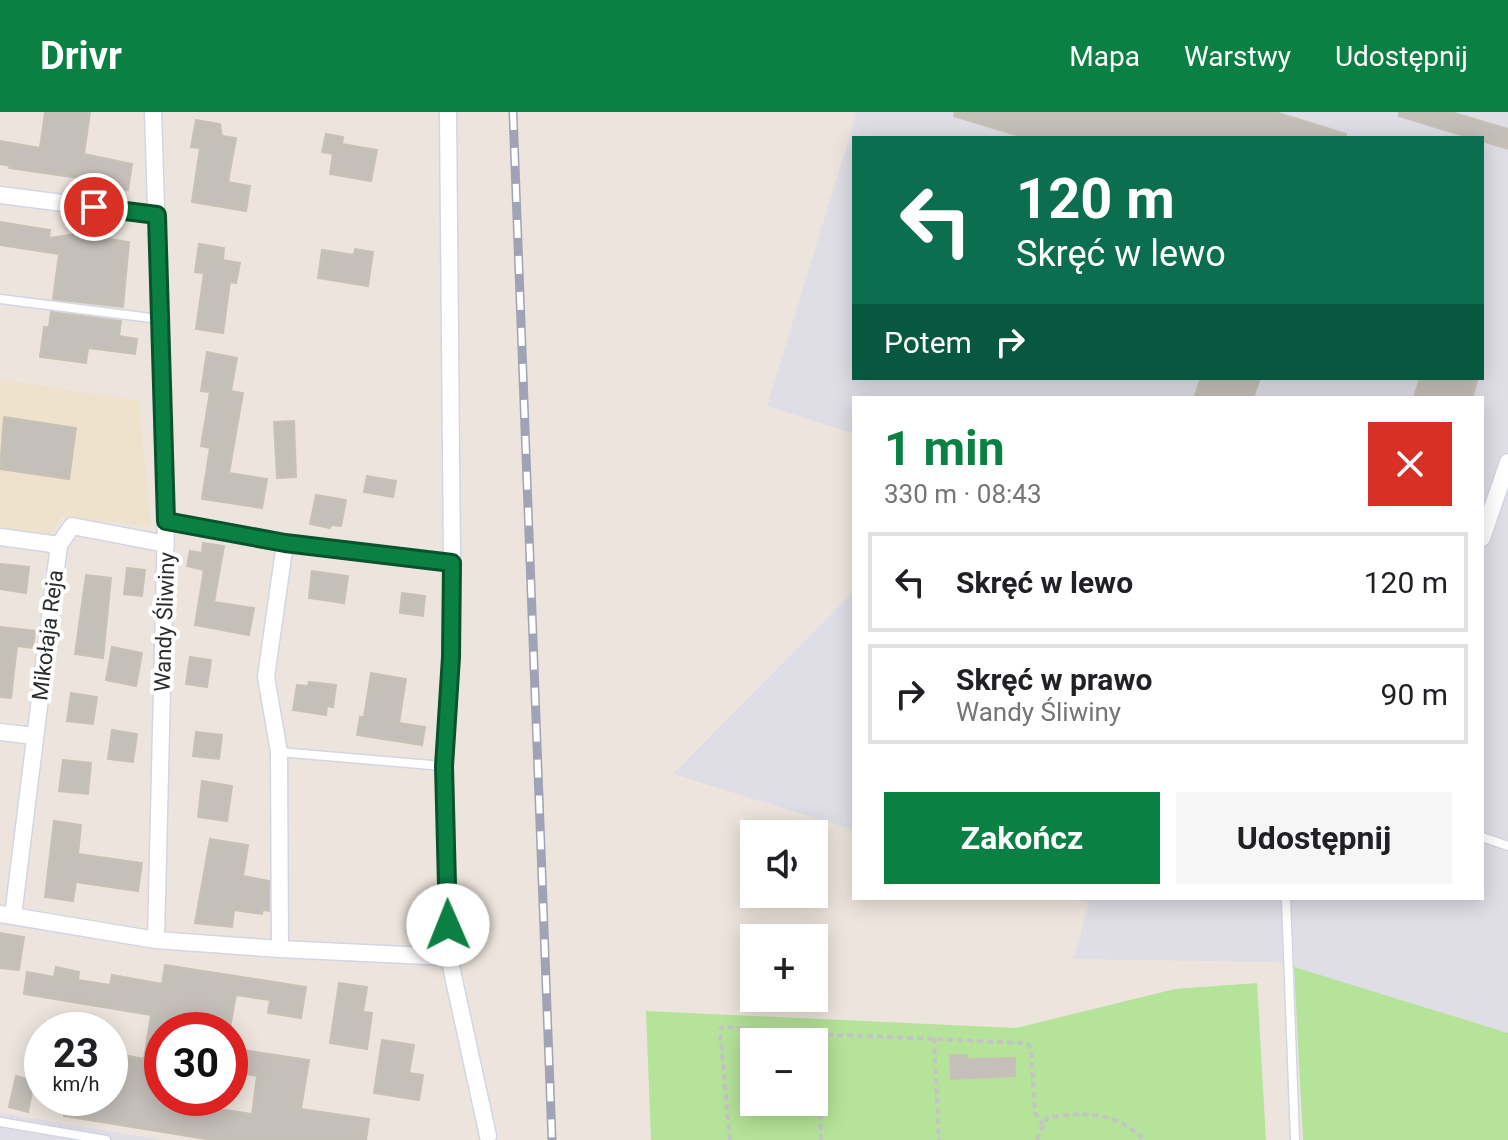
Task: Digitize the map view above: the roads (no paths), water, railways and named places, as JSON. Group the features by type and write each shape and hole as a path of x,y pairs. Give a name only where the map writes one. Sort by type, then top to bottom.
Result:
{"street":[{"name":"Wandy Śliwiny","path":"153,112 166,521 156,940"},
{"path":"448,112 452,563 451,657 444,766 449,957 488,1136"},
{"path":"0,195 157,215"},
{"path":"1484,532 1508,462"},
{"path":"166,521 285,543 452,563"},
{"path":"59,545 72,526 166,544"},
{"name":"Mikołaja Reja","path":"0,537 59,545 7,915"},
{"path":"280,949 279,752 266,677 285,543"},
{"path":"0,732 34,736"},
{"path":"7,915 156,940 449,957"}],"lane":[{"path":"0,299 159,319"},
{"path":"279,752 444,766"},
{"path":"1484,838 1508,846"},
{"path":"1286,900 1295,1140"},
{"path":"0,1122 106,1140"}],"railway":[{"path":"513,112 552,1140"}]}
